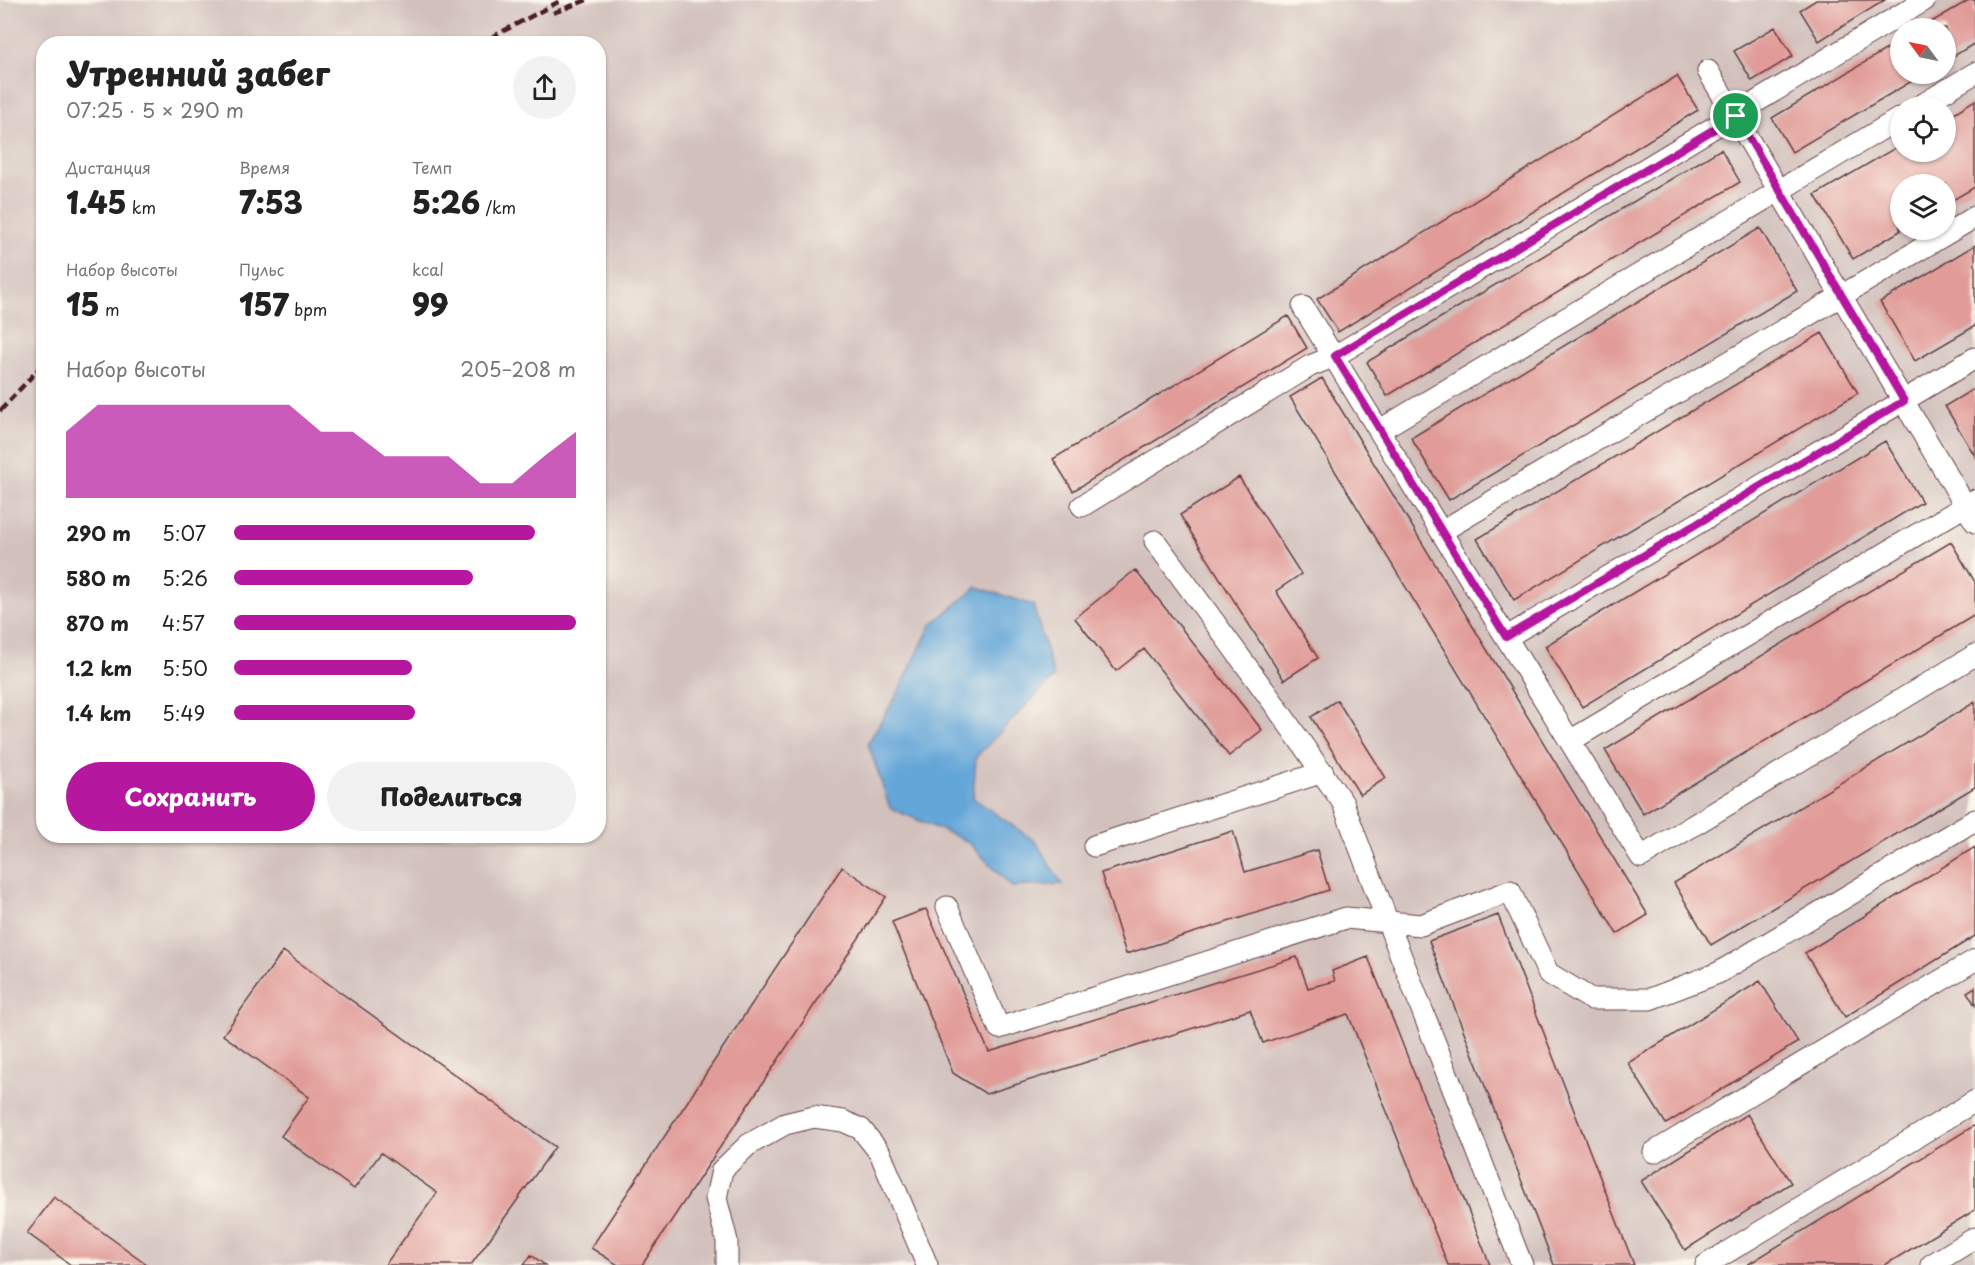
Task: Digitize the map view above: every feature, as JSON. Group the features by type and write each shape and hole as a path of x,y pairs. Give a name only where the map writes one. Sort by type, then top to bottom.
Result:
{"lane":[{"path":"1082,506 1310,366 1335,356 1925,0"},
{"path":"1570,741 1972,509 1904,401 1708,71"},
{"path":"1937,96 1975,73"},
{"path":"1380,430 1890,124"},
{"path":"1442,531 1975,217"},
{"path":"1304,307 1641,857 1975,655"},
{"path":"1506,637 1975,358"},
{"path":"1155,541 1343,802 1522,1265"},
{"path":"1094,846 1323,772"},
{"path":"947,907 999,1028 1346,918 1421,925 1510,891 1548,973 1591,999 1650,999 1718,973 1975,820"},
{"path":"1654,1152 1975,960"},
{"path":"1706,1265 1975,1101"},
{"path":"727,1265 727,1240 716,1198 722,1170 748,1145 785,1124 814,1117 843,1120 861,1130 880,1153 927,1265"},
{"path":"1931,1265 1975,1238"}],"shaded area":[{"path":"0,0 1975,0 1975,1265 0,1265"}],"water":[{"path":"977,587 1033,605 1054,677 976,757 973,798 1036,842 1062,884 1012,887 967,841 890,808 868,743 899,691 931,625"}],"building":[{"path":"1816,0 1885,0 1819,41 1800,10"},
{"path":"1969,0 1975,0 1975,43 1956,55 1956,18 1938,18"},
{"path":"1775,27 1793,56 1752,81 1734,51"},
{"path":"1890,47 1890,84 1907,84 1792,152 1772,118"},
{"path":"1677,76 1698,110 1338,332 1317,299"},
{"path":"1975,100 1975,187 1956,198 1956,174 1890,174 1890,237 1853,259 1815,195 1890,151 1890,162 1956,162 1956,112"},
{"path":"1721,149 1740,182 1387,396 1367,362"},
{"path":"1760,228 1797,291 1449,500 1411,438"},
{"path":"1975,245 1975,326 1915,361 1880,302"},
{"path":"1288,316 1307,348 1073,491 1053,459"},
{"path":"1822,333 1858,393 1514,600 1477,539"},
{"path":"1322,378 1648,915 1617,934 1290,397"},
{"path":"1975,388 1975,456 1945,406"},
{"path":"1885,441 1922,502 1582,707 1545,646"},
{"path":"1239,477 1301,574 1276,591 1318,658 1284,680 1180,515"},
{"path":"1951,542 1975,582 1975,615 1643,814 1605,750"},
{"path":"1135,570 1262,730 1229,756 1144,649 1116,671 1075,618"},
{"path":"1337,700 1386,778 1360,795 1311,717"},
{"path":"1975,702 1975,787 1711,945 1674,883"},
{"path":"1233,831 1245,872 1317,850 1329,890 1126,954 1101,873"},
{"path":"1975,847 1975,936 1845,1017 1805,953"},
{"path":"842,867 886,897 642,1265 618,1265 591,1248"},
{"path":"926,909 989,1052 1297,957 1308,988 1335,981 1332,971 1368,957 1490,1265 1448,1265 1348,1014 1263,1043 1250,1010 986,1094 953,1073 892,922"},
{"path":"1498,915 1634,1265 1554,1265 1429,941"},
{"path":"283,951 555,1147 471,1265 385,1265 437,1193 381,1153 354,1189 281,1136 309,1097 223,1035"},
{"path":"1760,981 1798,1042 1666,1124 1628,1063"},
{"path":"1975,987 1975,1005 1967,992"},
{"path":"1747,1114 1791,1183 1685,1250 1641,1181"},
{"path":"1975,1125 1975,1210 1885,1265 1747,1265"},
{"path":"54,1197 148,1265 71,1265 27,1233"},
{"path":"531,1255 545,1265 524,1265"}],"railway":[{"path":"494,36 562,0"},
{"path":"553,13 587,0"},
{"path":"0,411 36,372"}],"route":[{"path":"1736,116 1904,401 1506,637 1335,356 1736,116"}]}
